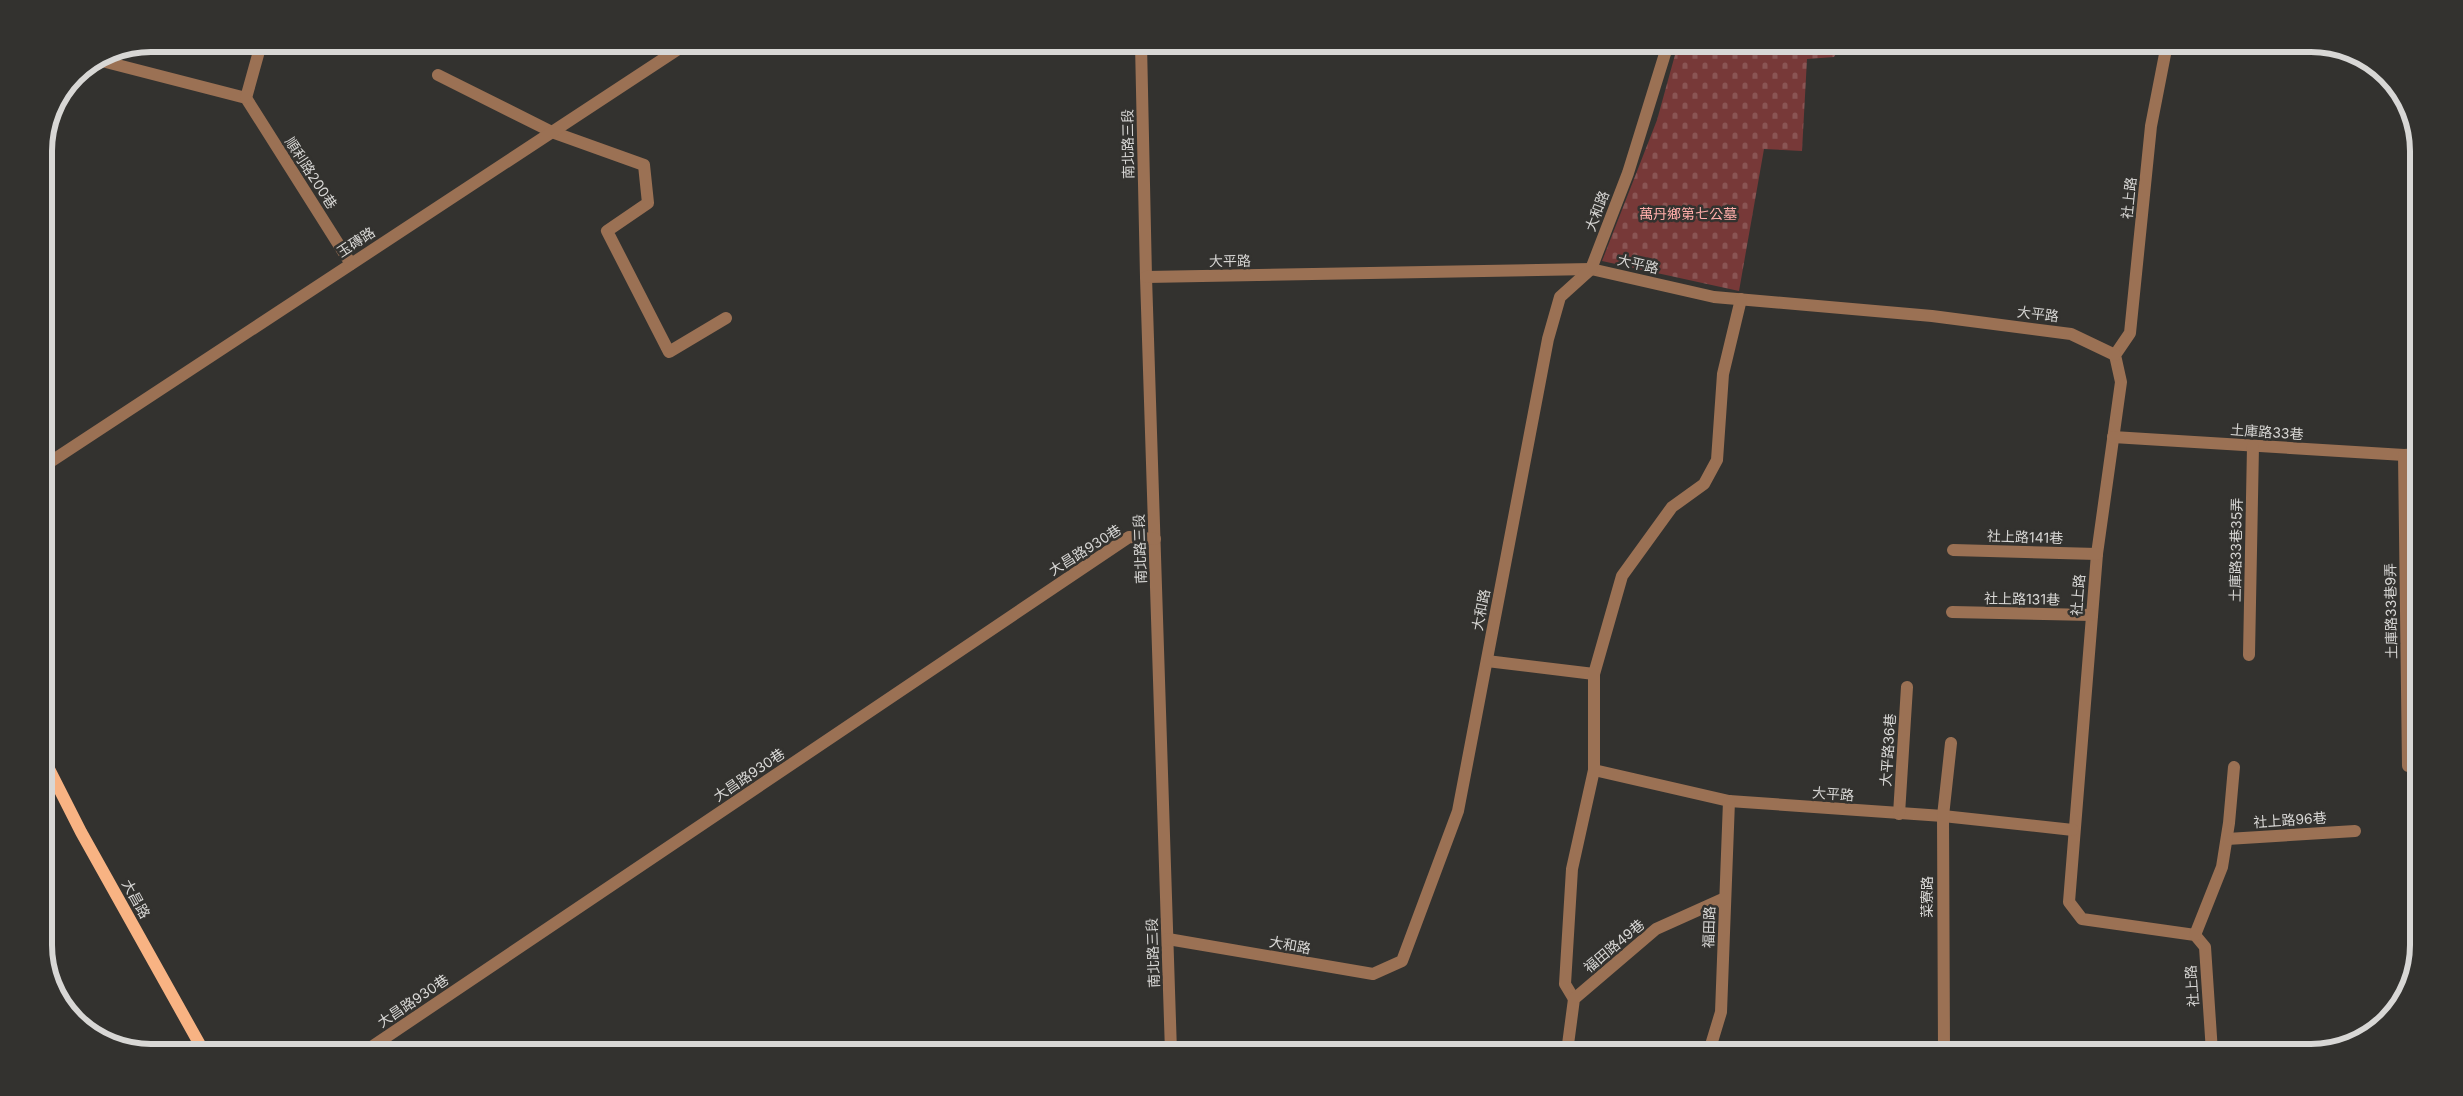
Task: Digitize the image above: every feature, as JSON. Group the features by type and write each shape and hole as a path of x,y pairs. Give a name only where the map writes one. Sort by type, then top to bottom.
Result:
{"main road":[{"name":"大昌路","path":"53,776 86,840 200,1044"}],"street":[{"name":"大和路","path":"1168,938 1373,974 1402,960 1458,811 1548,339 1560,297 1591,269 1628,173 1665,52"},
{"name":"社上路","path":"2165,52 2151,126 2130,333 2115,355 2121,382 2097,554 2073,830 2069,902 2082,918 2195,935 2205,947 2211,1044"},
{"path":"109,63 246,98 259,53"},
{"name":"玉磚路","path":"53,460 673,53"},
{"name":"南北路三段","path":"1141,53 1146,277 1172,1044"},
{"path":"438,76 552,132 644,165 648,203 607,232 669,352 726,318"},
{"name":"順利路200巷","path":"246,98 351,264"},
{"name":"大平路","path":"1146,277 1591,269 1714,297 1932,316 2071,334 2115,355"},
{"path":"1568,1044 1574,999 1566,984 1572,869 1594,770 1594,674 1622,576 1672,507 1704,484 1717,460 1723,374 1741,299"},
{"name":"土庫路33巷","path":"2114,437 2410,455"},
{"name":"土庫路33巷35弄","path":"2249,654 2253,446"},
{"name":"土庫路33巷9弄","path":"2404,455 2408,766"},
{"name":"大昌路930巷","path":"376,1044 1129,537 1155,539"},
{"name":"社上路141巷","path":"1953,550 2097,554"},
{"name":"社上路131巷","path":"1952,612 2092,614"},
{"path":"1486,661 1594,674"},
{"name":"大平路36巷","path":"1899,814 1907,688"},
{"name":"菜寮路","path":"1944,1044 1943,816 1951,743"},
{"path":"2195,935 2222,867 2227,839 2234,767"},
{"name":"大平路","path":"1594,770 1729,801 1943,816 2073,830"},
{"name":"福田路","path":"1711,1044 1721,1012 1729,801"},
{"name":"社上路96巷","path":"2227,839 2355,831"},
{"name":"福田路49巷","path":"1574,999 1656,929 1726,898"}],"green space":[{"name":"萬丹鄉第七公墓","path":"1676,52 1837,52 1834,57 1807,59 1802,151 1764,149 1739,291 1602,261 1657,120"}]}
